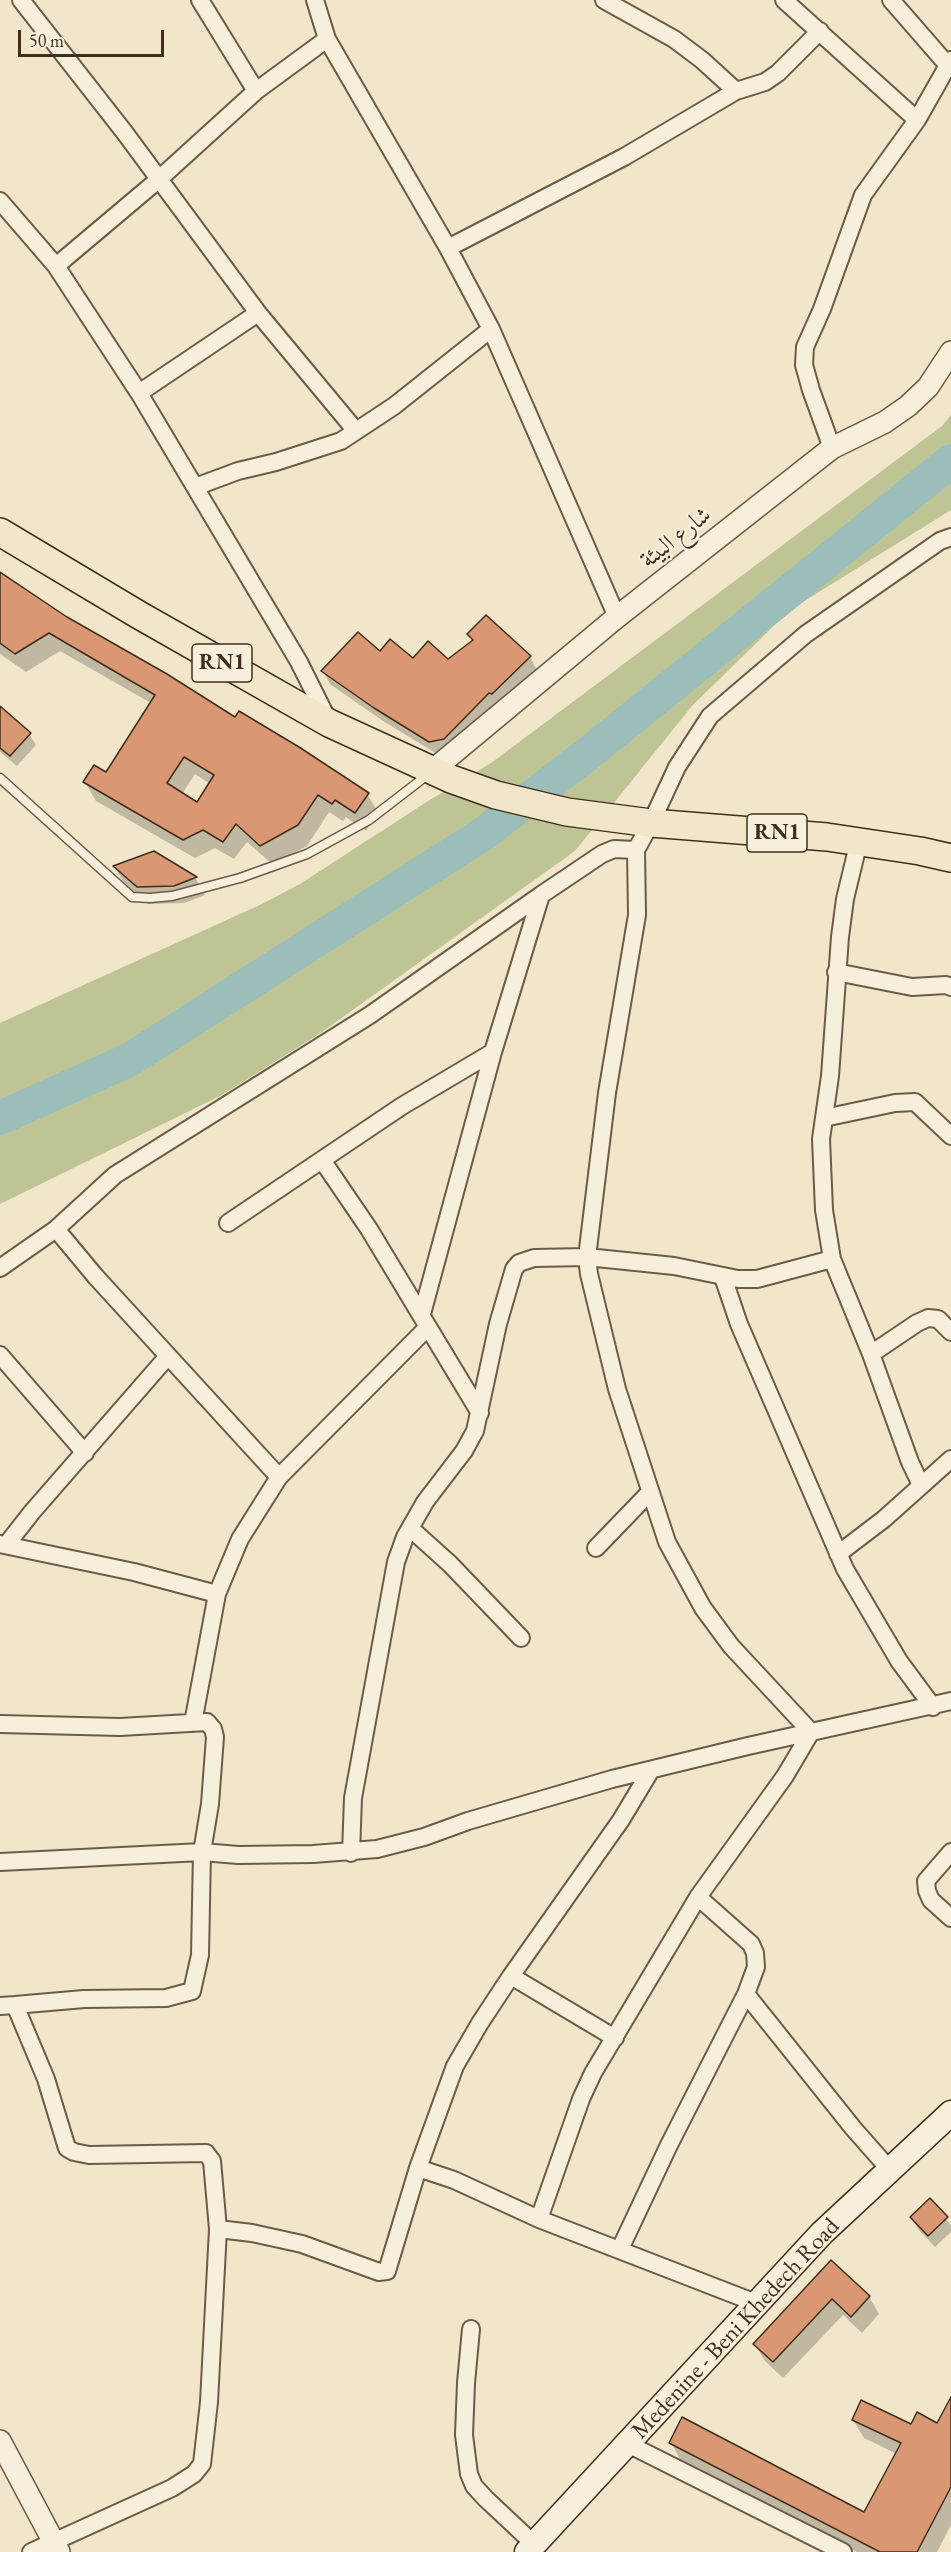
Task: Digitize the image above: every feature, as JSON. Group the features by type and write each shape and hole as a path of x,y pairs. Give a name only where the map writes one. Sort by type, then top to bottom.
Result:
{"main road":[{"name":"RN1","path":"0,532 149,621 329,723 442,774 496,795 567,812 601,817 859,841 951,858"},
{"name":"Medenine - Beni Khedech Road","path":"531,2548 822,2233 951,2113"}],"street":[{"path":"21,0 125,133 258,313 356,430"},
{"path":"200,0 256,91"},
{"path":"604,0 674,39 702,60 736,91"},
{"path":"784,0 917,120"},
{"path":"832,448 810,390 804,365 805,347 822,309 862,195 917,120 950,65 891,0"},
{"path":"318,1 327,39 448,248 491,328 617,617"},
{"path":"448,248 624,157 736,91 752,88 778,73 820,31"},
{"path":"56,266 158,180 256,91 327,39"},
{"path":"0,201 56,266 139,393 299,662 329,723"},
{"path":"139,393 258,313"},
{"path":"195,487 238,471 322,449 341,441 394,405 491,328"},
{"name":"شارع البيئة","path":"442,774 617,617 832,448 885,422 908,406 928,387 951,352"},
{"path":"810,1732 754,1674 703,1608 667,1542 617,1389 597,1314 587,1257 612,1052 637,915 636,850 677,767 710,716 806,634 940,541 951,537"},
{"path":"859,841 845,899 836,972 821,1175 832,1259 921,1485"},
{"path":"0,1268 56,1229 115,1175 370,1015 602,854 615,849 636,850"},
{"path":"193,1723 217,1594 240,1539 279,1477 425,1321 493,1052 541,896"},
{"path":"836,972 912,987 946,985 951,987"},
{"path":"228,1223 441,1080 493,1052"},
{"path":"824,1118 895,1103 915,1102 951,1136"},
{"path":"322,1160 369,1229 480,1413"},
{"path":"56,1229 279,1477"},
{"path":"351,1852 353,1798 396,1562 410,1528 425,1502 464,1451 475,1431 495,1335 514,1269 519,1263 534,1258 587,1257 674,1266 723,1276 757,1279 832,1259"},
{"path":"723,1276 739,1324 838,1554 899,1661 933,1707"},
{"path":"871,1354 928,1318 938,1319 951,1332"},
{"path":"0,1355 85,1453"},
{"path":"168,1356 4,1544 134,1572 217,1594"},
{"path":"838,1554 884,1519 951,1460"},
{"path":"596,1548 650,1492"},
{"path":"410,1528 458,1572 521,1638"},
{"path":"0,1862 202,1852 238,1855 351,1852 377,1849 651,1770 810,1732 933,1707 951,1701"},
{"path":"0,1724 120,1727 207,1722 211,1724 215,1737 211,1794 202,1852 200,1955 192,1991 166,1998 84,1999 8,2005 46,2079 67,2148 89,2155 206,2153 212,2161 218,2229 209,2402 202,2464 194,2474 172,2488 56,2547 31,2552"},
{"path":"539,2219 580,2099 593,2073 698,1897 785,1776 810,1732"},
{"path":"218,2229 252,2233 302,2244 383,2272 387,2271 418,2168 455,2066 511,1976 621,1820 651,1770"},
{"path":"951,1852 926,1881 931,1899 951,1918"},
{"path":"620,2249 669,2145 746,1994 756,1966 755,1953 751,1944 698,1897"},
{"path":"511,1976 615,2038"},
{"path":"746,1994 853,2128 890,2170"},
{"path":"418,2168 454,2180 539,2219 756,2303"},
{"path":"471,2330 464,2435 469,2474 474,2486 531,2548"},
{"path":"0,2440 56,2547"},
{"path":"628,2444 843,2552"}],"lane":[{"path":"0,778 132,897 150,898 172,896 240,878 308,854 369,820 442,774"}],"green space":[{"path":"951,415 951,510 790,610 692,706 575,851 322,1032 222,1095 0,1204 0,1023 262,904 300,884 491,763 942,426"}],"building":[{"path":"0,572 67,617 167,674 235,717 239,711 369,793 355,813 335,800 332,804 318,795 298,825 260,846 236,824 223,842 203,830 183,840 83,782 94,765 106,772 155,695 49,633 15,654 0,643","holes":["184,757 214,775 197,802 167,783"]},
{"path":"486,615 531,656 492,694 489,693 444,739 429,742 374,708 321,671 358,632 380,651 390,639 413,658 428,641 448,659 473,640 467,634"},
{"path":"0,706 31,733 10,756 0,748"},
{"path":"154,851 197,877 174,886 137,887 113,866"},
{"path":"930,2198 948,2217 928,2236 910,2217"},
{"path":"831,2260 870,2296 851,2317 832,2299 773,2362 753,2344"},
{"path":"951,2397 951,2487 917,2552 880,2552 669,2443 682,2417 864,2512 901,2443 852,2420 861,2400 911,2424 917,2412 937,2423"}],"waterway":[{"path":"0,1118 129,1060 483,834 585,756 951,461"}]}
